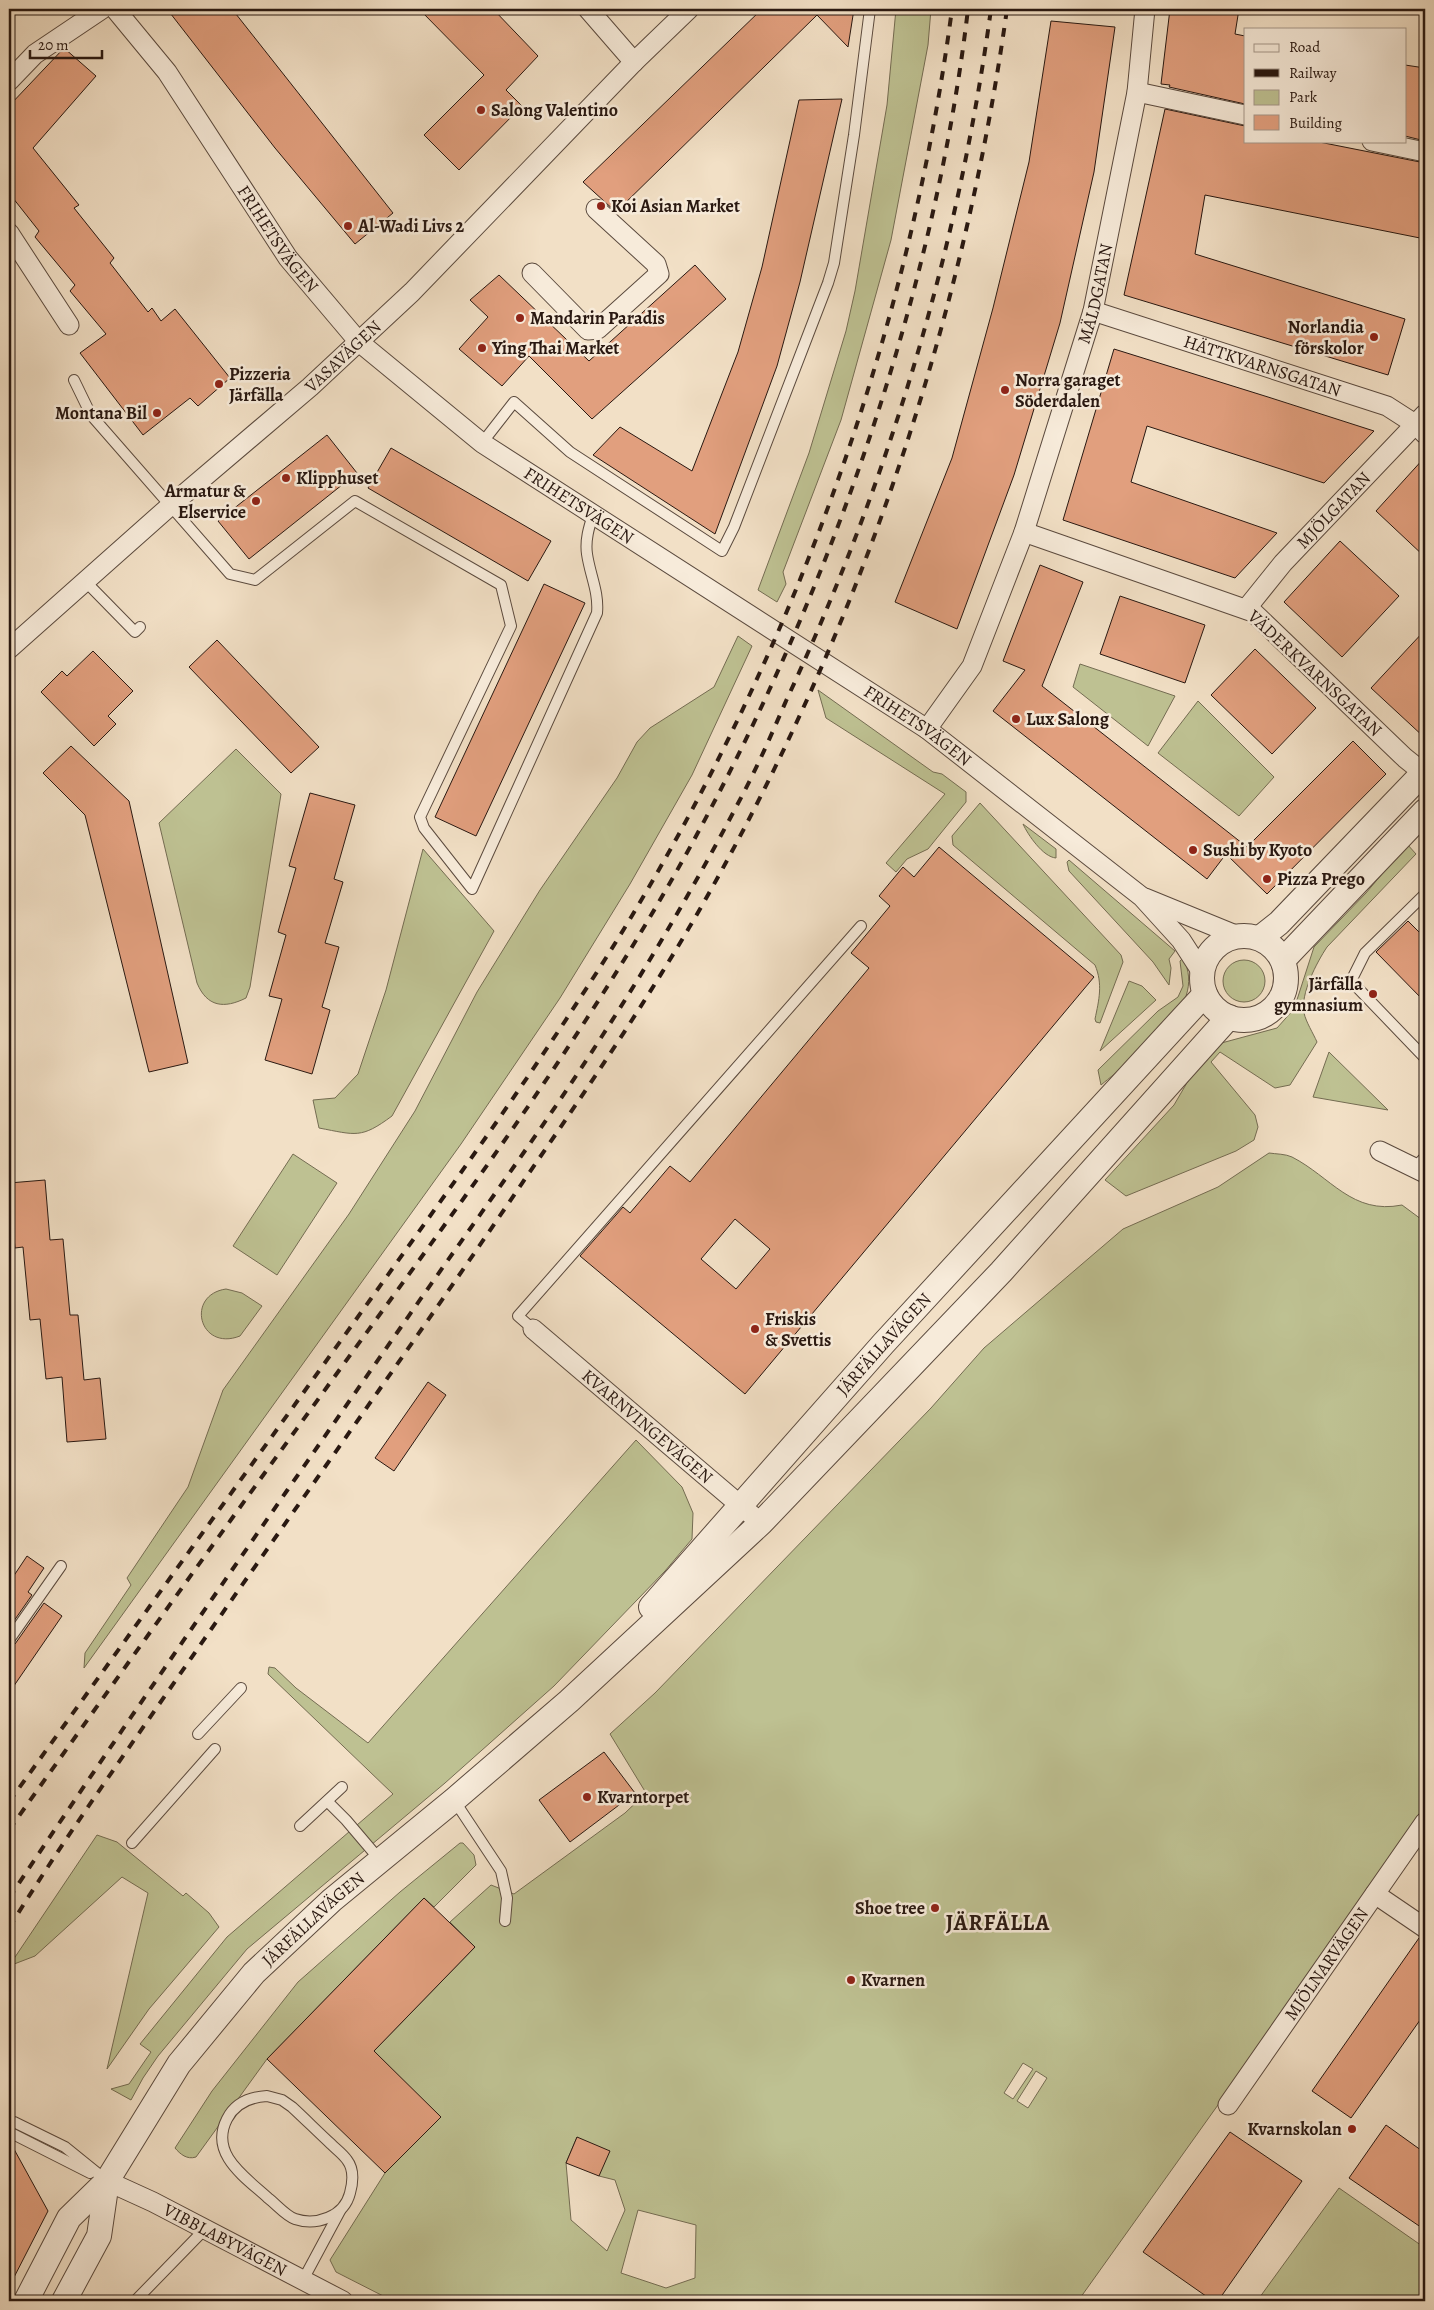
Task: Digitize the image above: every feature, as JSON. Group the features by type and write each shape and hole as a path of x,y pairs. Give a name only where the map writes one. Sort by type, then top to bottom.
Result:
{"street":[{"path":"9,81 36,54 102,9"},
{"name":"FRIHETSVÄGEN","path":"116,9 167,72 288,258 359,342 482,443 927,729 1142,897 1181,940 1204,984"},
{"path":"588,9 634,62"},
{"name":"VASAVÄGEN","path":"9,649 170,506 310,387 359,342 412,292 634,62 689,9"},
{"name":"MÄLDGATAN","path":"927,729 972,666 1024,532 1093,310 1137,92 1145,9"},
{"path":"1137,92 1244,115"},
{"path":"1377,142 1425,152"},
{"path":"532,273 588,330 598,329 659,274 656,264 596,209"},
{"path":"9,233 69,325"},
{"name":"HÄTTKVARNSGATAN","path":"1093,310 1387,406 1422,424"},
{"name":"MJÖLGATAN","path":"1246,609 1283,563 1422,424"},
{"name":"VÄDERKVARNSGATAN","path":"1024,532 1246,609 1272,630 1406,758 1425,772"},
{"path":"1249,937 1274,948 1282,960 1286,971 1286,986 1276,1006 1265,1014 1252,1019 1229,1017 1215,1008 1204,984 1206,959 1215,947 1224,941 1249,937 1279,923 1425,772"},
{"path":"1282,960 1425,811"},
{"name":"FRIHETSVÄGEN","path":"1142,897 1249,937"},
{"name":"JÄRFÄLLAVÄGEN","path":"569,1701 740,1505 1204,984"},
{"name":"JÄRFÄLLAVÄGEN","path":"26,2301 69,2218 107,2181 178,2064 254,1974 332,1900 454,1800 569,1701 761,1523 1001,1272 1229,1017"},
{"path":"1380,1152 1422,1166"},
{"name":"KVARNVINGEVÄGEN","path":"533,1329 761,1523"},
{"name":"MJÖLNARVÄGEN","path":"1228,2105 1425,1822"},
{"path":"1375,1894 1425,1928"},
{"name":"JÄRFÄLLAVÄGEN","path":"64,2301 99,2236 107,2181"},
{"name":"VIBBLABYVÄGEN","path":"107,2181 205,2229 343,2301"}],"lane":[{"path":"482,443 514,402 551,437 575,456 722,551 738,518 834,263 854,135 870,9"},
{"path":"74,380 91,415 230,574 255,580 355,501 501,585 511,626 420,817 424,828 472,889 597,613 598,599 586,552 588,531 593,514"},
{"path":"85,581 135,632 140,627"},
{"path":"1425,894 1365,952 1351,981 1425,1058"},
{"path":"533,1329 518,1316 861,926"},
{"path":"9,1640 61,1566"},
{"path":"198,1734 241,1688"},
{"path":"132,1843 215,1749"},
{"path":"300,1826 342,1787"},
{"path":"454,1800 501,1871 507,1898 506,1921"},
{"path":"328,1802 380,1860"},
{"path":"303,2280 340,2209 349,2197 352,2183 348,2160 292,2107 282,2100 267,2096 254,2097 241,2103 230,2112 223,2126 223,2148 234,2168 293,2218 310,2222 325,2220 340,2209"},
{"path":"14,2122 65,2147 107,2181"},
{"path":"9,2132 107,2181"},
{"path":"135,2301 205,2229"}],"green space":[{"path":"896,9 931,9 928,45 891,240 841,420 783,572 786,584 777,602 758,590 809,453 846,331 855,291 887,105"},
{"path":"738,636 752,646 692,775 630,884 560,998 461,1144 84,1668 85,1653 131,1585 127,1578 188,1487 223,1390 349,1214 415,1111 477,992 540,890 617,778 637,742 650,728 714,687"},
{"path":"1080,664 1175,696 1148,746 1073,687"},
{"path":"818,690 933,772 942,774 966,792 966,802 928,849 907,859 896,872 886,863 945,794 826,718"},
{"path":"1198,701 1274,777 1239,816 1158,753"},
{"path":"236,749 281,794 250,987 246,998 230,1004 217,1004 206,997 197,983 159,823"},
{"path":"980,803 1121,955 1123,962 1100,1023 1096,1022 1095,1019 1100,985 1095,965 953,845 952,836"},
{"path":"1023,824 1056,849 1056,858 1041,850 1028,834"},
{"path":"1407,844 1416,854 1327,947 1314,969 1303,1005 1308,1024 1317,1042 1290,1085 1275,1088 1220,1052 1211,1062 1255,1115 1258,1127 1254,1140 1236,1151 1126,1196 1105,1180 1174,1105 1202,1057 1214,1045 1277,1028 1294,1009 1314,947 1366,893"},
{"path":"423,849 494,931 392,1116 365,1132 350,1133 319,1128 313,1100 335,1098 358,1074 386,990"},
{"path":"1069,860 1175,951 1169,959 1171,968 1169,985 1153,962 1069,871 1067,862"},
{"path":"1183,958 1189,977 1186,995 1178,1013 1149,1046 1101,1085 1098,1070 1158,1011 1178,997 1183,986 1180,961"},
{"path":"1244,960 1259,966 1265,981 1259,996 1244,1002 1229,996 1223,981 1229,966"},
{"path":"1129,981 1142,986 1156,1000 1100,1051"},
{"path":"1329,1052 1388,1110 1313,1097"},
{"path":"1269,1153 1284,1155 1306,1165 1343,1192 1356,1199 1369,1205 1385,1207 1402,1205 1425,1222 1425,1815 1078,2301 393,2301 336,2272 330,2260 385,2173 440,2117 374,2051 475,1947 450,1922 491,1885 514,1894 625,1813 646,1793 610,1734 655,1693 931,1408 984,1348 1123,1229 1218,1187","holes":["1023,2063 1033,2069 1013,2099 1004,2093","1036,2071 1047,2078 1028,2108 1017,2101","577,2137 599,2176 615,2180 625,2210 607,2251 571,2220 566,2163","638,2210 696,2225 695,2278 666,2288 621,2273"]},
{"path":"293,1154 337,1183 277,1275 233,1246"},
{"path":"226,1289 242,1293 262,1306 240,1336 226,1339 215,1336 207,1330 202,1321 202,1311 205,1301 213,1293"},
{"path":"636,1440 682,1487 693,1513 692,1539 665,1571 554,1686 445,1783 247,1949 158,2056 131,2100 111,2089 129,2084 151,2052 140,2044 227,1937 393,1794 268,1674 269,1667 275,1668 296,1688 368,1743"},
{"path":"97,1835 117,1842 183,1896 186,1893 209,1913 219,1927 149,2009 107,2069 148,1893 122,1877 35,1956 9,1966"},
{"path":"460,1843 463,1843 474,1855 476,1865 434,1907 424,1898 267,2059 196,2157 187,2157 179,2152 175,2148 212,2091 298,1982 400,1892"},
{"path":"1339,2188 1425,2248 1425,2301 1257,2301"}],"building":[{"path":"167,9 232,9 393,213 355,244 275,148"},
{"path":"419,9 493,9 538,56 506,90 522,106 459,170 424,135 484,75"},
{"path":"762,9 854,9 848,47 817,15 616,212 583,182"},
{"path":"1170,9 1239,9 1235,34 1244,36 1244,104 1161,84"},
{"name":"Norra garaget Söderdalen","path":"1051,21 1115,27 1094,172 1060,323 1014,475 957,629 895,602 952,458 993,308 1029,162"},
{"path":"64,48 96,76 33,148 79,205 74,208 114,258 110,263 148,312 152,308 161,321 175,309 230,378 198,406 190,398 143,435 80,353 106,334 70,291 75,285 35,237 39,231 9,193 9,106"},
{"path":"1406,65 1425,68 1425,141 1406,136"},
{"path":"842,99 800,282 777,366 715,534 593,455 620,427 692,471 738,352 762,267 799,100"},
{"path":"1165,109 1244,126 1244,142 1319,142 1425,163 1425,239 1205,195 1195,254 1405,319 1388,375 1124,295"},
{"path":"695,265 726,299 592,419 529,356 502,386 459,349 488,317 470,300 499,275 589,361"},
{"path":"1114,349 1374,431 1324,483 1147,426 1131,482 1277,533 1235,578 1063,520"},
{"path":"327,435 357,473 249,559 218,521"},
{"path":"391,448 551,541 528,581 368,488"},
{"path":"1425,457 1425,557 1376,511"},
{"path":"1340,541 1399,596 1342,657 1284,602"},
{"path":"1040,565 1083,582 1042,686 1247,847 1353,741 1386,774 1267,894 1226,854 1207,879 993,711 1025,670 1003,661"},
{"path":"544,584 585,603 476,836 435,817"},
{"path":"1120,596 1205,625 1185,683 1100,654"},
{"path":"1425,630 1425,738 1371,688"},
{"path":"217,640 319,747 291,773 189,667"},
{"path":"1255,649 1316,708 1272,754 1211,695"},
{"path":"93,651 133,691 108,716 116,724 94,746 41,692 62,671 67,676"},
{"path":"71,746 129,801 188,1063 149,1072 85,815 43,773"},
{"path":"310,793 355,805 334,879 343,882 325,943 339,947 322,1007 330,1010 312,1074 265,1060 282,999 269,996 286,935 278,932 296,868 289,866"},
{"path":"939,847 1094,977 745,1394 580,1256 623,1207 630,1213 670,1166 690,1182 869,968 851,953 890,906 879,896 903,867 914,877","holes":["735,1219 770,1249 736,1289 701,1259"]},
{"path":"1408,921 1425,938 1425,1002 1376,952"},
{"path":"45,1180 50,1240 63,1239 70,1315 78,1315 84,1380 100,1378 106,1439 67,1442 62,1377 46,1379 40,1319 30,1320 23,1247 15,1248 9,1183"},
{"path":"428,1382 446,1395 394,1471 375,1458"},
{"path":"27,1556 44,1568 28,1592 32,1595 9,1628 9,1578 11,1580"},
{"path":"44,1603 62,1616 9,1693 9,1647 15,1644"},
{"name":"Kvarntorpet","path":"604,1752 635,1793 570,1842 539,1800"},
{"path":"424,1898 475,1947 374,2051 441,2117 385,2173 267,2059"},
{"path":"1419,1938 1425,1939 1425,2013 1351,2118 1312,2091"},
{"path":"1386,2125 1425,2153 1425,2230 1349,2178"},
{"path":"1230,2132 1302,2181 1218,2301 1213,2301 1143,2252"},
{"path":"577,2137 610,2151 599,2176 566,2163"},
{"path":"9,2140 48,2211 9,2287"}],"railway":[{"path":"9,1802 478,1149 531,1072 631,917 700,795 761,670 795,591 827,511 855,429 881,347 923,179 952,9"},
{"path":"9,1830 525,1111 608,986 647,923 736,760 784,659 827,554 866,447 901,338 929,228 952,118 968,9"},
{"path":"9,1898 203,1611 580,1070 660,943 729,821 766,746 823,618 857,534 915,363 939,276 960,188 977,99 991,9"},
{"path":"9,1928 96,1794 443,1299 594,1078 680,943 757,803 809,696 855,585 897,473 932,359 963,244 988,127 1007,9"}],"place":[{"name":"Salong Valentino","path":"481,110"},
{"name":"Koi Asian Market","path":"601,206"},
{"name":"Al-Wadi Livs 2","path":"348,226"},
{"name":"Mandarin Paradis","path":"520,318"},
{"name":"Norlandia förskolor","path":"1374,337"},
{"name":"Ying Thai Market","path":"482,348"},
{"name":"Pizzeria Järfälla","path":"219,384"},
{"name":"Norra garaget Söderdalen","path":"1005,390"},
{"name":"Montana Bil","path":"157,413"},
{"name":"Klipphuset","path":"286,478"},
{"name":"Armatur & Elservice","path":"256,501"},
{"name":"Lux Salong","path":"1016,719"},
{"name":"Sushi by Kyoto","path":"1193,850"},
{"name":"Pizza Prego","path":"1267,879"},
{"name":"Järfälla gymnasium","path":"1373,994"},
{"name":"Friskis & Svettis","path":"755,1329"},
{"name":"Kvarntorpet","path":"587,1797"},
{"name":"Shoe tree","path":"935,1908"},
{"name":"Kvarnen","path":"851,1980"},
{"name":"Kvarnskolan","path":"1352,2129"}],"district":[{"name":"JÄRFÄLLA","path":"998,1923"}]}
